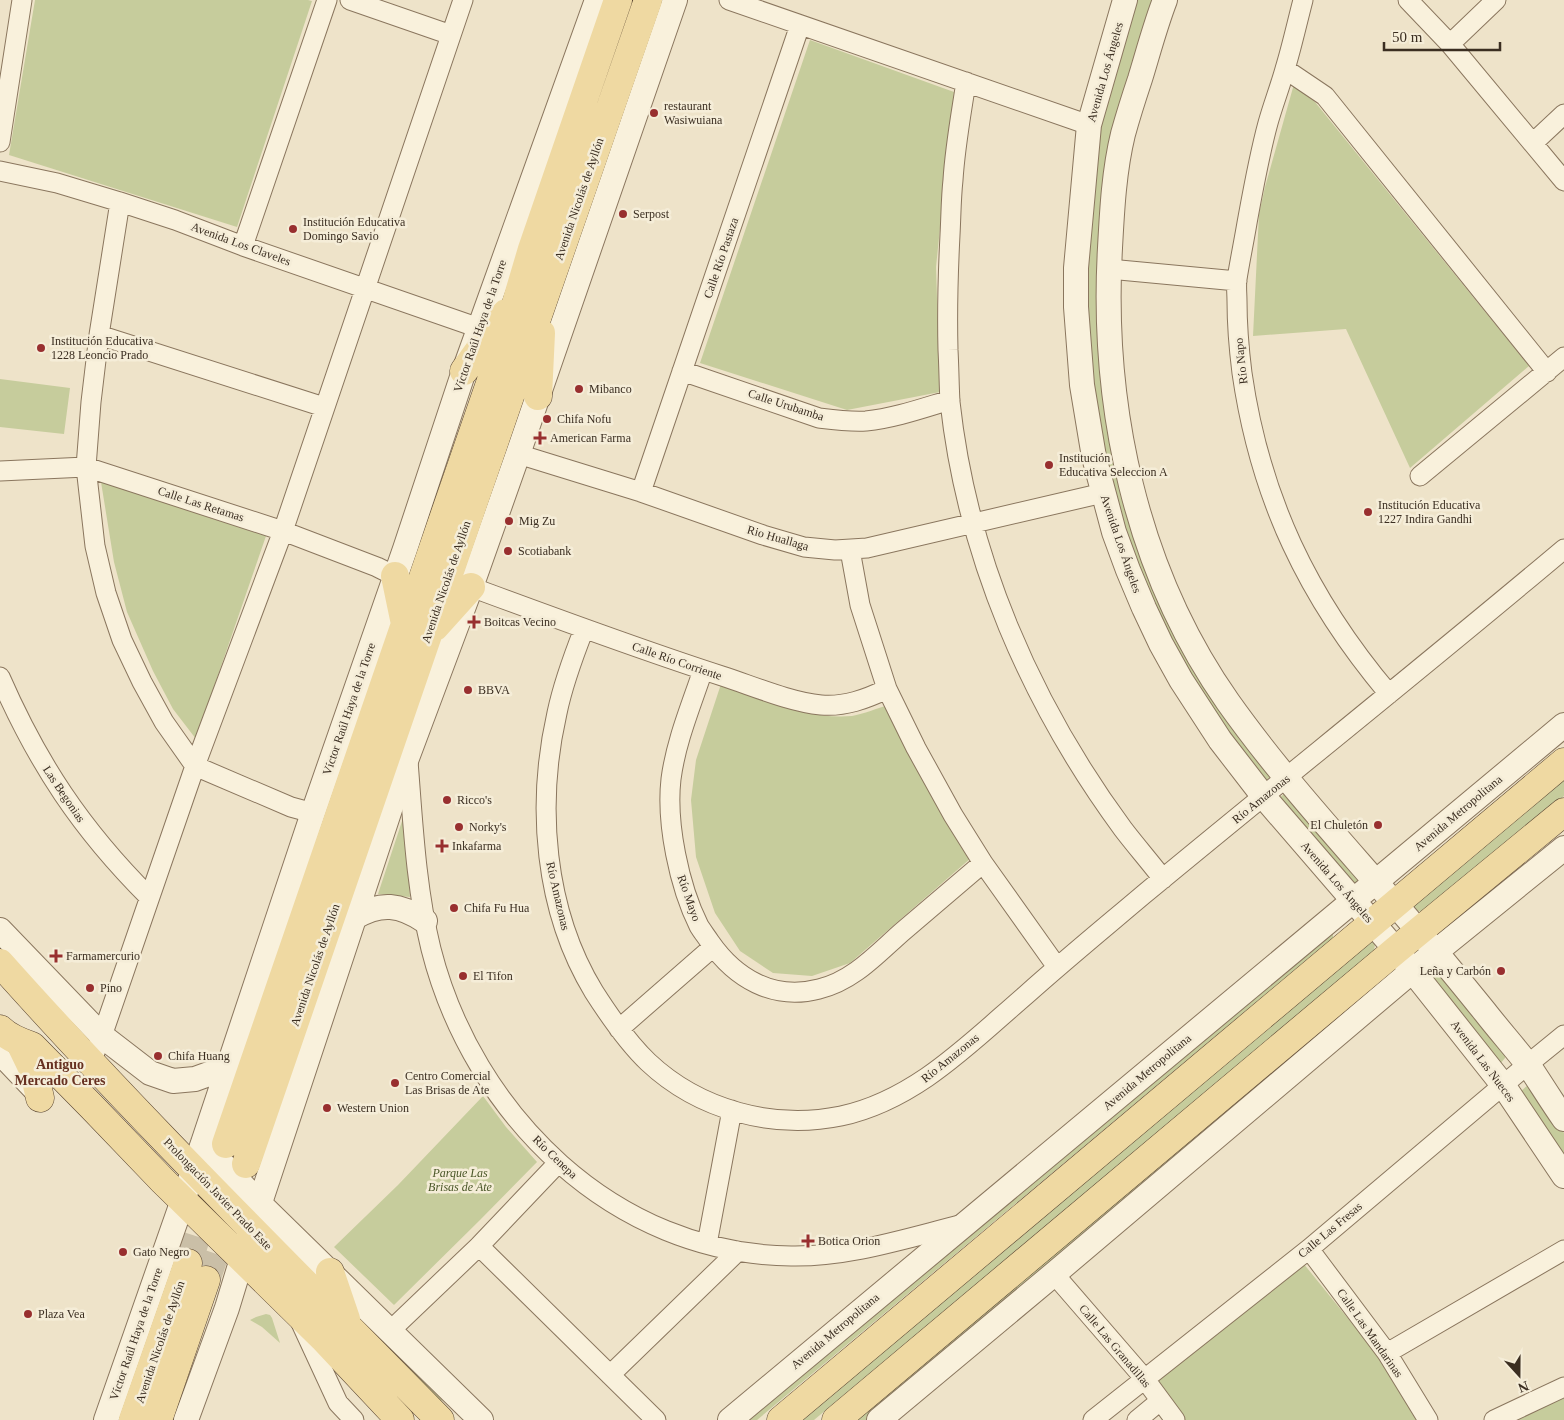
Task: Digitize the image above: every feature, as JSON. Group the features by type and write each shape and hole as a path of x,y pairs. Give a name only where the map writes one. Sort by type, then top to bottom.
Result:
{"main road":[{"name":"Avenida Nicolás de Ayllón","path":"530,302 532,249 618,0"},
{"name":"Avenida Nicolás de Ayllón","path":"246,1164 416,630 422,580 503,347 530,302 648,0"},
{"path":"464,371 530,302"},
{"path":"530,302 538,396"},
{"path":"395,576 416,630 472,587"},
{"name":"Avenida Nicolás de Ayllón","path":"215,1143 416,630"},
{"path":"781,1420 1564,762"},
{"path":"836,1420 1404,960 1418,931 1564,812"},
{"name":"Prolongación Javier Prado Este","path":"0,964 194,1169 256,1216 350,1328 440,1420"},
{"path":"13,1043 42,1030 44,1012"},
{"path":"13,1043 34,1072 40,1098"},
{"path":"13,1043 92,1107 182,1200 294,1309 400,1420"},
{"path":"92,1107 113,1084"},
{"name":"Avenida Nicolás de Ayllón","path":"133,1420 197,1272 158,1420"},
{"path":"330,1272 350,1328"}],"street":[{"path":"0,142 22,0"},
{"path":"243,246 327,0"},
{"path":"350,0 451,35"},
{"path":"91,1061 102,1036 195,766 283,530 463,0"},
{"name":"Víctor Raúl Haya de la Torre","path":"106,1420 194,1169 215,1143 228,1066 464,371 597,0"},
{"path":"186,1420 227,1308 408,758 472,587 675,0"},
{"path":"729,0 1089,125"},
{"name":"Avenida Los Ángeles","path":"1125,0 1089,125 1076,268 1076,307 1082,385 1094,457 1114,532 1128,570 1161,644 1204,718 1241,769 1404,960"},
{"name":"Avenida Los Ángeles","path":"1165,0 1123,135 1115,188 1109,269 1110,339 1115,400 1121,443 1130,485 1148,543 1164,585 1184,627 1226,699 1286,778 1418,931"},
{"name":"Río Napo","path":"1303,0 1268,124 1255,181 1237,280 1239,348 1245,396 1253,433 1263,470 1290,543 1324,606 1355,652 1389,694"},
{"path":"1408,0 1450,44 1564,181"},
{"path":"1450,44 1496,0"},
{"name":"Calle Río Pastaza","path":"641,492 800,25"},
{"path":"1285,69 1325,96 1547,372"},
{"path":"966,82 952,179 947,313 950,400 956,444 974,522 989,575 1008,627 1039,694 1092,784 1123,829 1163,879"},
{"path":"1534,144 1564,114"},
{"name":"Avenida Los Claveles","path":"0,171 57,183 175,220 243,246 479,328"},
{"path":"120,202 99,335 86,467 95,546 106,594 122,640 142,682 164,722 195,766 291,807 313,813"},
{"path":"1109,269 1237,280"},
{"path":"99,335 324,407"},
{"path":"1420,476 1564,357"},
{"name":"Calle Urubamba","path":"682,371 819,418 843,421 866,421 950,400"},
{"name":"Rio Huallaga","path":"518,454 641,492 763,535 804,547 835,550 867,548 1103,493"},
{"name":"Calle Las Retamas","path":"0,471 86,467 283,530 395,576"},
{"name":"Río Amazonas","path":"584,629 564,685 551,742 546,800 548,848 558,905 569,939 590,986 619,1029 646,1060 666,1077 695,1095 713,1104 764,1118 822,1119 882,1103 906,1091 932,1073 1163,879 1564,549"},
{"path":"850,550 860,605 887,689 920,756 983,863 1057,967"},
{"name":"Calle Río Corriente","path":"472,587 584,629 800,701 822,705 846,704 868,698 887,689"},
{"name":"Río Mayo","path":"704,670 680,738 671,779 671,821 675,853 685,891 699,927 721,957 740,975 762,986 790,992 819,990 839,982 857,971 983,863"},
{"name":"Las Begonias","path":"0,677 29,740 68,802 106,851 149,897"},
{"name":"Avenida Metropolitana","path":"730,1420 1564,725"},
{"name":"Río Cenepa","path":"408,758 417,870 431,950 444,990 460,1029 479,1065 502,1100 529,1133 558,1163 603,1198 653,1226 707,1244 738,1251 792,1256 846,1252 964,1224"},
{"path":"879,1420 1054,1274 1404,960 1436,951 1564,848"},
{"path":"355,917 368,909 383,906 398,908 412,913 425,921"},
{"path":"0,930 102,1036 150,1073 173,1081 196,1079 228,1066"},
{"path":"1418,931 1527,1065 1564,1120"},
{"path":"619,1029 713,947"},
{"name":"Avenida Las Nueces","path":"1404,960 1503,1085 1564,1176"},
{"name":"Calle Las Fresas","path":"1092,1420 1309,1249 1564,1036"},
{"path":"707,1244 732,1110"},
{"name":"Prolongación Javier Prado Este","path":"215,1143 256,1216 330,1272 481,1420"},
{"path":"391,1330 479,1246 558,1163"},
{"path":"479,1246 656,1420"},
{"name":"Calle Las Mandarinas","path":"1309,1249 1387,1353 1428,1420"},
{"path":"1387,1353 1564,1250"},
{"path":"610,1375 738,1251"},
{"name":"Calle Las Granadillas","path":"1054,1274 1144,1378 1175,1420"},
{"path":"294,1309 338,1403 354,1420"},
{"path":"1494,1420 1564,1387"},
{"path":"1137,1420 1160,1401"}],"green space":[{"path":"35,0 312,1 237,227 9,155"},
{"path":"1135,0 1155,0 1104,239 1123,482 1271,774 1263,781 1261,781 1166,637 1109,489 1089,384 1082,286 1099,121"},
{"path":"810,40 954,92 936,267 940,392 847,410 700,363"},
{"path":"1294,84 1315,102 1529,366 1410,468 1346,329 1253,336 1259,214"},
{"path":"0,379 70,388 64,434 0,427"},
{"path":"101,482 266,536 196,739 173,709 153,671 127,612 114,562"},
{"path":"721,684 785,707 819,715 852,716 889,705 971,858 850,963 812,976 773,973 740,951 715,913 696,857 691,800 696,760"},
{"path":"1564,772 1564,796 1426,910 1422,912 1415,910 1413,905"},
{"path":"1288,793 1361,878 1356,889 1278,799"},
{"path":"405,812 410,897 378,894"},
{"path":"1333,932 1333,938 757,1420 741,1420"},
{"path":"1371,941 1375,944 1374,951 814,1420 793,1420"},
{"path":"1395,966 1398,973 866,1420 854,1420"},
{"path":"1437,971 1505,1054 1505,1058 1500,1064 1426,981"},
{"path":"1531,1084 1564,1133 1564,1160 1521,1091"},
{"name":"Parque Las Brisas de Ate","path":"483,1096 506,1127 537,1162 394,1305 334,1247 398,1185"},
{"path":"1303,1263 1372,1348 1417,1420 1183,1420 1153,1382"},
{"path":"349,1304 444,1400 439,1401 354,1321"},
{"path":"266,1314 272,1318 280,1343 262,1327 250,1320"},
{"path":"1564,1397 1564,1420 1517,1420"}],"tunnel":[{"path":"206,1280 238,1187"},
{"path":"188,1263 209,1197"}],"place":[{"name":"restaurant Wasiwuiana","path":"654,113"},
{"name":"Serpost","path":"623,214"},
{"name":"Institución Educativa Domingo Savio","path":"293,229"},
{"name":"Institución Educativa 1228 Leoncio Prado","path":"41,348"},
{"name":"Mibanco","path":"579,389"},
{"name":"Chifa Nofu","path":"547,419"},
{"name":"American Farma","path":"540,438"},
{"name":"Institución Educativa Seleccion A","path":"1049,465"},
{"name":"Institución Educativa 1227 Indira Gandhi","path":"1368,512"},
{"name":"Mig Zu","path":"509,521"},
{"name":"Scotiabank","path":"508,551"},
{"name":"Boitcas Vecino","path":"474,622"},
{"name":"BBVA","path":"468,690"},
{"name":"Ricco's","path":"447,800"},
{"name":"El Chuletón","path":"1378,825"},
{"name":"Norky's","path":"459,827"},
{"name":"Inkafarma","path":"442,846"},
{"name":"Chifa Fu Hua","path":"454,908"},
{"name":"Farmamercurio","path":"56,956"},
{"name":"Leña y Carbón","path":"1501,971"},
{"name":"El Tifon","path":"463,976"},
{"name":"Pino","path":"90,988"},
{"name":"Chifa Huang","path":"158,1056"},
{"name":"Centro Comercial Las Brisas de Ate","path":"395,1083"},
{"name":"Western Union","path":"327,1108"},
{"name":"Botica Orion","path":"808,1241"},
{"name":"Gato Negro","path":"123,1252"},
{"name":"Plaza Vea","path":"28,1314"}],"district":[{"name":"Antiguo Mercado Ceres","path":"60,1072"}]}
